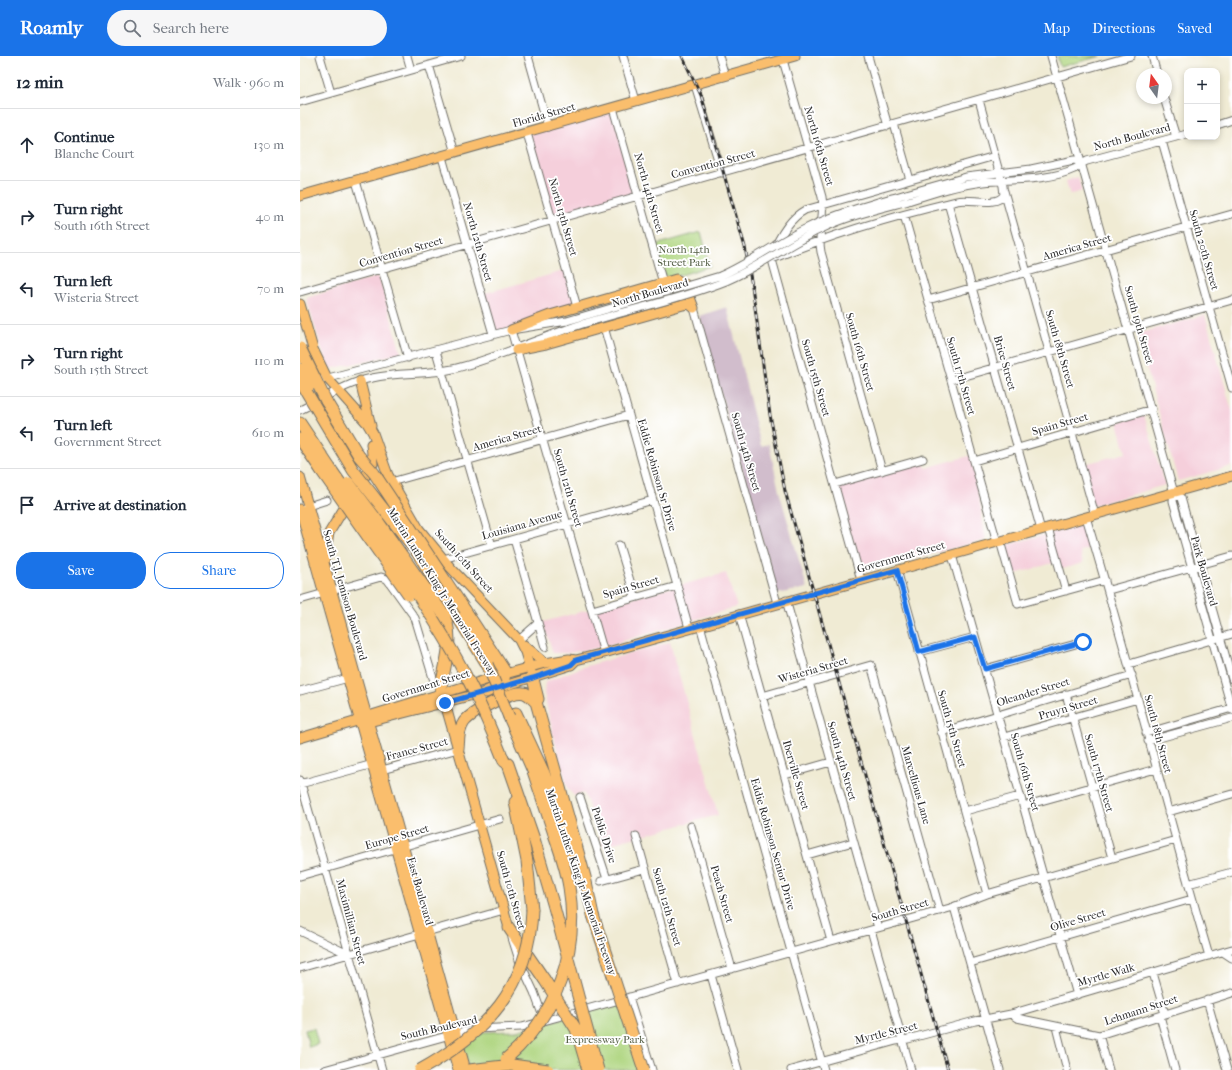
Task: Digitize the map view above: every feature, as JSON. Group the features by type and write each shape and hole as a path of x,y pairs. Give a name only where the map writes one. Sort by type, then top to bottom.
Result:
{"highway":[{"name":"Martin Luther King Jr Memorial Freeway","path":"300,348 326,401 417,552 487,664 544,773 583,877 593,915 644,1070"},
{"path":"300,369 312,388 326,401"},
{"path":"300,381 353,470 417,552"},
{"name":"Martin Luther King Jr Memorial Freeway","path":"300,423 325,469 420,599 446,640 478,699 536,842 598,1070"},
{"path":"300,428 312,443"},
{"path":"300,439 325,469 349,484 369,508 442,612 449,631 441,687 443,698"},
{"path":"359,456 374,473 503,667 505,674 500,685 486,692"},
{"path":"533,678 538,699 536,702 583,877"},
{"path":"458,749 460,730 467,719 474,714 516,693 526,694 536,702"},
{"path":"490,1070 515,1051 543,1017 557,992 568,960 572,930 571,897 565,868 513,715"},
{"path":"420,1070 465,1042 481,1027 500,1006 515,982 525,955 532,909 524,842 505,763"},
{"path":"509,928 576,1029 588,1070"},
{"path":"470,1070 493,1066 512,1065 548,1070"}],"main road":[{"name":"Florida Street","path":"300,196 795,56"},
{"path":"511,330 550,315 676,280 684,282 694,308"},
{"name":"South 10th Street","path":"300,304 313,349 327,378 358,412 373,433 382,463 391,482 419,529 443,559 520,642 533,678"},
{"path":"516,350 546,344 684,305 689,304 694,308"},
{"path":"360,381 373,433"},
{"path":"326,572 325,551 331,528 340,512 370,471 373,462 372,451 367,433 358,418 358,412"},
{"path":"370,471 382,463"},
{"name":"Government Street","path":"300,738 443,698 505,674 545,663 569,659 576,660 604,653 1232,476"},
{"name":"South T.J. Jemison Boulevard","path":"300,477 303,507 352,677 362,720"},
{"name":"South T.J. Jemison Boulevard","path":"303,507 326,572 328,593"},
{"path":"520,642 545,663"},
{"name":"Government Street","path":"443,698 486,692 571,665 576,660"},
{"name":"South 10th Street","path":"443,698 509,928"},
{"name":"East Boulevard","path":"362,720 378,765 452,1034 466,1070"},
{"name":"East Boulevard","path":"452,1034 458,1070"}],"street":[{"path":"320,56 331,93"},
{"path":"407,56 411,70"},
{"path":"300,102 461,56"},
{"path":"528,56 548,127"},
{"path":"623,56 636,101"},
{"path":"719,56 724,76"},
{"path":"868,56 910,180"},
{"name":"South 19th Street","path":"1051,56 1152,410 1174,493"},
{"name":"Convention Street","path":"300,292 809,149 1131,56"},
{"path":"1152,56 1155,68"},
{"name":"North 16th Street","path":"783,60 822,194 823,205 818,240"},
{"path":"429,65 455,153"},
{"path":"695,85 722,173"},
{"path":"771,259 818,240 948,203 962,200 998,200 1003,197 1004,190 979,100"},
{"path":"1166,104 1176,137"},
{"name":"North 14th Street","path":"613,108 663,283"},
{"path":"1220,124 1232,120"},
{"name":"North 13th Street","path":"527,133 577,308"},
{"name":"North Boulevard","path":"300,410 337,390 360,381 389,375 442,371 516,350 568,324 720,276 751,261 792,236 827,219 907,197 966,177 1038,168 1074,160 1082,162 1184,135"},
{"name":"South 20th Street","path":"1162,141 1232,387"},
{"path":"771,259 776,245 788,224 796,215 805,210 994,156"},
{"name":"North 12th Street","path":"442,157 493,334"},
{"name":"North Boulevard","path":"907,197 955,187 1054,174 1075,169 1082,162"},
{"path":"356,180 408,358"},
{"name":"South 18th Street","path":"1004,190 1072,432 1090,516 1148,741 1209,956"},
{"name":"Brice Street","path":"948,203 1018,448 1066,591"},
{"path":"805,210 813,212 821,222"},
{"name":"America Street","path":"928,300 1232,214"},
{"name":"South 17th Street","path":"904,215 998,542 1018,604 1066,591"},
{"name":"South 16th Street","path":"818,240 882,471"},
{"name":"South 15th Street","path":"771,259 861,580"},
{"path":"951,380 1232,300"},
{"name":"South 14th Street","path":"694,308 781,602 809,682 853,842 902,1040 911,1070"},
{"name":"North Boulevard","path":"300,387 363,368 408,358 493,334 511,330 568,324"},
{"name":"Eddie Robinson Sr Drive","path":"604,327 689,628"},
{"name":"South 12th Street","path":"511,330 604,653"},
{"path":"436,350 492,546"},
{"name":"Spain Street","path":"974,460 1152,410"},
{"name":"America Street","path":"391,482 629,415"},
{"path":"835,484 923,459"},
{"name":"Park Boulevard","path":"1232,679 1181,498 1174,493 1173,500 1232,709"},
{"path":"303,507 328,500"},
{"name":"Louisiana Avenue","path":"443,559 653,500"},
{"path":"514,539 545,647"},
{"path":"619,545 635,598"},
{"name":"South 16th Street","path":"952,555 1077,995"},
{"path":"1109,590 1191,566 1232,556"},
{"name":"South 15th Street","path":"897,570 987,894"},
{"path":"300,600 382,577 391,583 415,618 433,678"},
{"path":"1066,591 1106,580"},
{"name":"Spain Street","path":"592,610 677,586"},
{"name":"Iberville Street","path":"739,614 831,941"},
{"path":"520,642 538,623"},
{"name":"Eddie Robinson Senior Drive","path":"700,625 824,1070"},
{"path":"1129,664 1232,634"},
{"path":"919,652 975,637"},
{"path":"985,669 1083,642"},
{"name":"Wisteria Street","path":"762,696 871,665"},
{"name":"Marcellious Lane","path":"871,665 940,910"},
{"name":"Oleander Street","path":"941,732 1132,675"},
{"path":"300,691 352,677"},
{"name":"South 17th Street","path":"1066,694 1112,858"},
{"name":"Pruyn Street","path":"1004,737 1138,699"},
{"path":"1146,733 1232,709"},
{"path":"1148,741 1232,718"},
{"name":"France Street","path":"300,783 458,749"},
{"path":"785,775 831,762"},
{"path":"1023,806 1156,769"},
{"name":"Maximillian Street","path":"300,783 382,1070"},
{"path":"1168,812 1232,794"},
{"path":"965,811 1020,796"},
{"name":"Public Drive","path":"580,797 604,880 644,869"},
{"name":"Europe Street","path":"300,876 500,819"},
{"name":"Peach Street","path":"692,826 732,969"},
{"name":"South 12th Street","path":"636,836 644,869 678,984"},
{"name":"South Street","path":"629,997 954,907 987,894 1176,840"},
{"path":"807,855 853,842"},
{"path":"1188,884 1232,872"},
{"name":"Olive Street","path":"970,963 1192,899"},
{"path":"954,907 1000,1070"},
{"path":"300,968 504,910"},
{"name":"South 10th Street","path":"509,928 519,960 537,997 544,1021"},
{"path":"300,931 348,954"},
{"name":"Myrtle Walk","path":"986,1019 1011,1014 1232,949"},
{"path":"1223,952 1232,958"},
{"path":"1153,973 1175,1070"},
{"path":"711,975 738,1070"},
{"name":"Lehmann Street","path":"1011,1014 1017,1018 1099,1035 1232,993"},
{"path":"629,997 652,1070"},
{"name":"South Boulevard","path":"324,1070 452,1034 476,1029 516,1028 629,997"},
{"path":"1207,1000 1227,1070"},
{"name":"Myrtle Street","path":"791,1070 986,1019"},
{"path":"1056,1027 1067,1070"},
{"path":"1099,1035 1109,1070"}],"shaded area":[{"path":"613,108 638,196 553,221 527,133"},
{"path":"1078,177 1082,191 1070,195 1066,181"},
{"path":"567,270 577,307 493,334 482,294"},
{"path":"379,276 401,353 330,369 327,366 306,298"},
{"path":"727,307 761,446 769,444 779,491 807,588 777,594 699,316"},
{"path":"1205,315 1232,411 1232,466 1178,481 1137,334"},
{"path":"1144,415 1165,485 1092,506 1081,465 1126,453 1118,422"},
{"path":"972,455 986,540 864,571 846,525 835,484 923,459 926,468"},
{"path":"1084,524 1093,547 1080,551 1083,563 1059,570 1056,562 1012,575 1006,545"},
{"path":"726,573 737,607 603,647 567,653 553,653 543,622"},
{"path":"670,642 718,815 603,846 584,793 574,796 568,789 552,731 544,693 545,682 580,668"}],"green space":[{"path":"1057,56 1101,56 1060,67"},
{"name":"North 14th Street Park","path":"701,232 710,266 671,278 666,277 662,270 659,253 655,245"},
{"name":"Expressway Park","path":"626,1001 649,1070 469,1070 461,1036 463,1035 484,1032 516,1031"},
{"path":"314,1028 318,1044 309,1047 305,1030"}],"railway":[{"path":"682,56 701,95 745,247 770,415 785,491 948,1070"}],"route":[{"path":"445,703 533,678 571,665 576,660 897,570 919,652 975,637 985,669 1083,642"}]}
